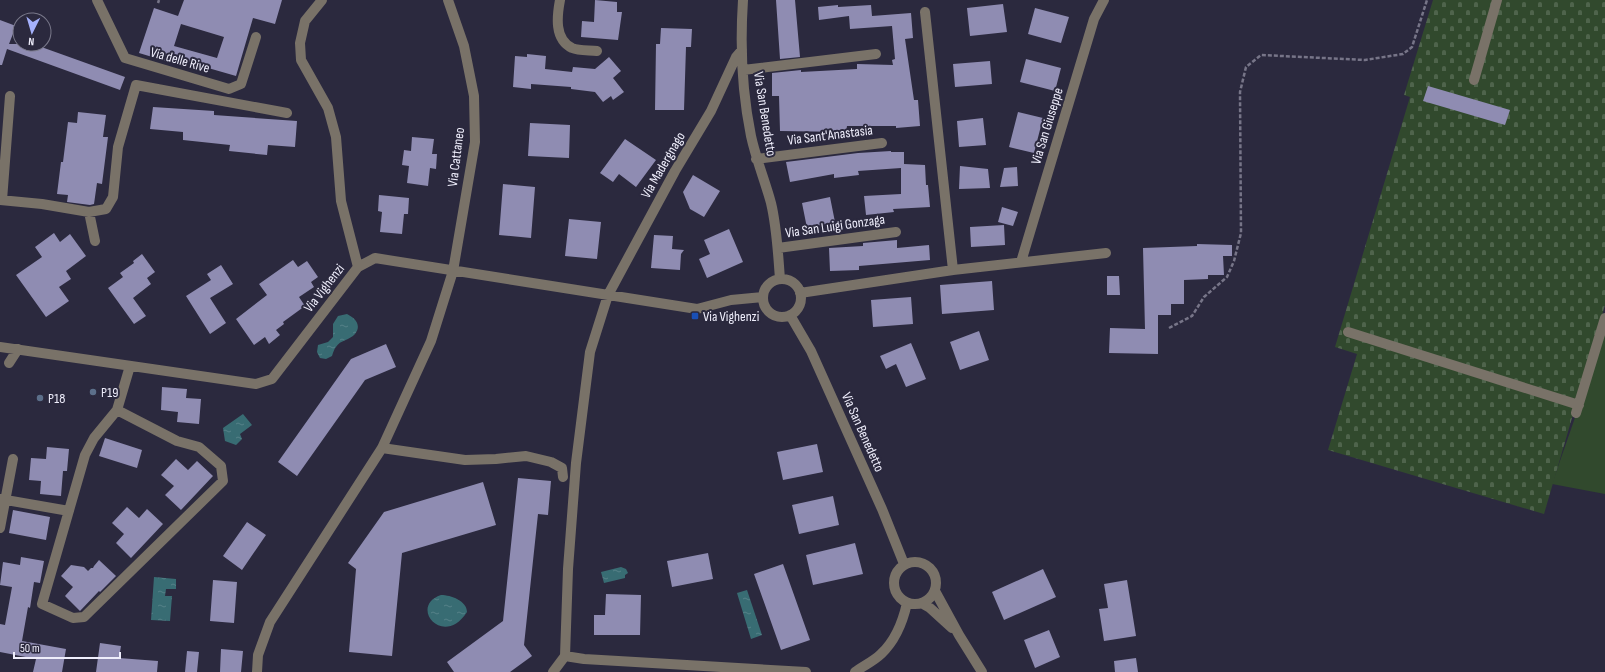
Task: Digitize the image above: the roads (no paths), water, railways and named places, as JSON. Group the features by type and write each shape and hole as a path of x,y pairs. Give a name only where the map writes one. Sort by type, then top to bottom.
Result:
{"street":[{"name":"Via delle Rive","path":"97,0 125,58 229,89 241,84 256,37"},
{"path":"322,0 305,21 300,43 301,60 328,108 336,137 341,201 358,267"},
{"name":"Via Cattaneo","path":"256,672 258,655 270,622 382,448 431,341 453,271 475,142 474,96 464,46 448,0"},
{"path":"560,0 557,26 566,43 573,48 597,51"},
{"name":"Via San Benedetto","path":"743,0 743,70 751,136 756,159 771,203 778,248 780,279"},
{"name":"Via San Giuseppe","path":"1021,262 1094,19 1104,0"},
{"path":"1474,80 1497,0"},
{"path":"925,12 953,270"},
{"name":"Via Madergnago","path":"565,656 569,561 579,436 590,352 608,295 675,171 711,111 736,57 742,50"},
{"path":"743,70 876,54"},
{"path":"10,96 1,200 42,204 89,212 106,210 113,197 118,147 136,85 288,113"},
{"name":"Via Sant'Anastasia","path":"756,159 882,143"},
{"path":"89,212 95,241"},
{"name":"Via San Luigi Gonzaga","path":"778,248 896,232"},
{"path":"800,293 953,270 1106,253"},
{"name":"Via Vighenzi","path":"0,347 256,384 272,378 358,267 375,258 698,309 731,300 763,297"},
{"path":"775,280 789,280 796,285 800,293 800,304 798,308 790,315 782,317 775,315 768,311 764,304 763,297 766,287 775,280"},
{"name":"Via San Benedetto","path":"790,315 811,351 882,509 904,564"},
{"path":"1348,332 1577,409 1605,318"},
{"path":"9,363 18,349"},
{"path":"117,410 177,440 199,447 222,466 223,481 84,617 74,618 42,604 84,455 94,438 117,410 130,366"},
{"path":"382,448 465,460 526,456 551,462 562,468 563,477"},
{"path":"0,528 2,499 13,459"},
{"path":"2,499 69,511"},
{"path":"914,562 925,564 933,571 936,580 935,591 923,604 915,605 906,603 896,594 894,588 895,574 904,564 914,562"},
{"path":"935,591 959,635 982,672"},
{"path":"854,672 881,655 895,637 904,615 906,603"},
{"path":"923,604 930,608 959,635"},
{"path":"553,672 565,656 584,659 806,672"}],"water":[{"path":"347,314 357,322 357,331 350,338 342,341 338,345 332,356 326,359 320,358 317,352 318,345 328,342 333,337 333,324 338,316"},
{"path":"243,414 252,425 240,434 242,439 236,445 225,441 223,428"},
{"path":"621,567 626,569 628,573 625,575 625,578 604,583 601,572"},
{"path":"154,577 176,579 176,589 166,589 165,596 172,596 170,621 151,620"},
{"path":"747,590 762,635 751,639 737,593"},
{"path":"441,595 458,599 466,608 467,612 458,622 448,626 440,626 433,622 428,615 428,608 432,600"}],"place":[{"name":"Via Vighenzi","path":"695,316"},
{"name":"P19","path":"93,392"},
{"name":"P18","path":"40,398"}]}
